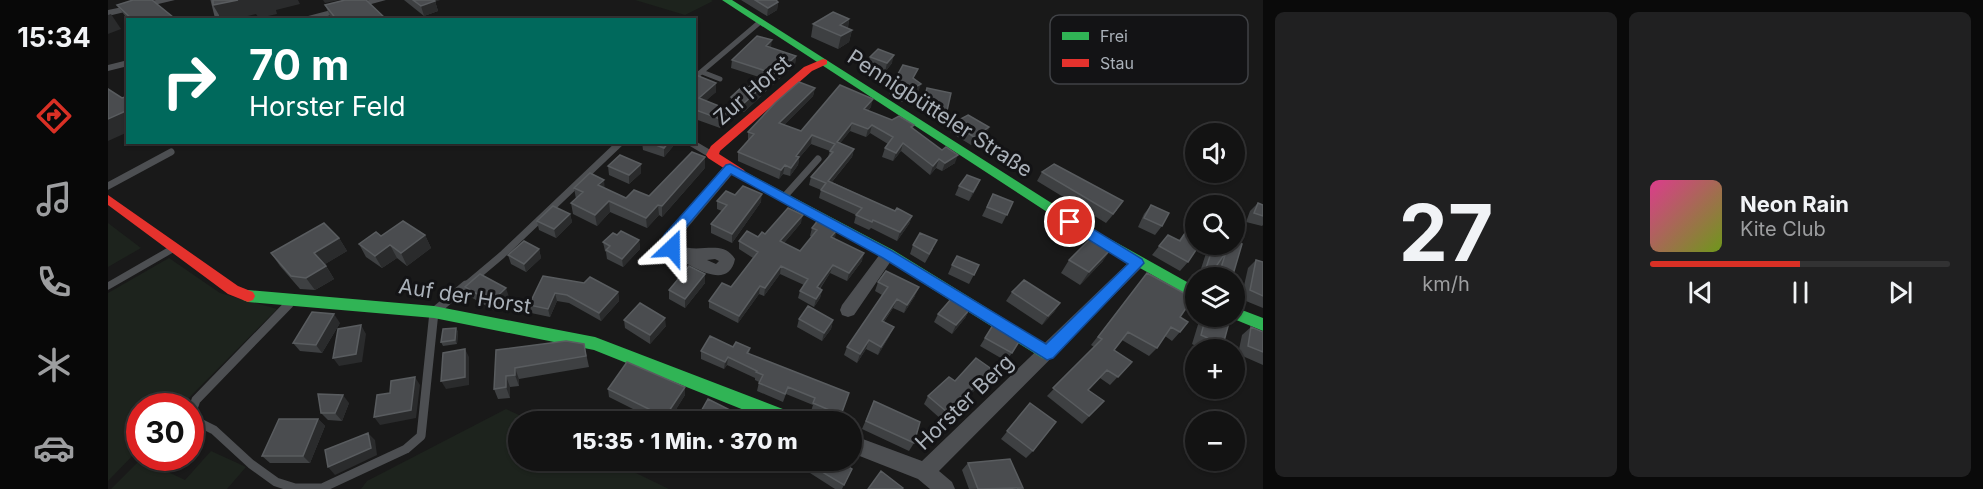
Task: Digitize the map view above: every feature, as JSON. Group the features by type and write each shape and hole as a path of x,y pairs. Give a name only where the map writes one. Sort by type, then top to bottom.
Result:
{"street":[{"path":"108,13 171,0"},
{"path":"306,18 381,0"},
{"name":"Pennigbütteler Straße","path":"726,0 1137,263 1185,288"},
{"name":"Zur Horst","path":"712,155 716,148 808,69 824,62"},
{"path":"108,68 126,64"},
{"path":"712,155 730,168 888,254 1047,353"},
{"path":"688,256 672,248 670,237 730,168"},
{"name":"Auf der Horst","path":"108,199 233,290 253,298 434,312 595,344 767,411"},
{"path":"848,310 888,254"},
{"name":"Horster Berg","path":"925,472 1137,263"},
{"path":"1245,317 1263,324"},
{"path":"862,448 925,472 945,489"}],"lane":[{"path":"213,0 218,18"},
{"path":"696,76 760,21"},
{"path":"702,72 720,79"},
{"path":"204,425 214,430 251,464 276,482 295,488 322,488 406,449 421,436 434,312 502,255 619,144"},
{"path":"693,144 712,155"},
{"path":"108,186 171,152"},
{"path":"784,197 818,159"},
{"path":"108,286 175,248"},
{"path":"203,393 291,302"}],"shaded area":[{"path":"635,0 711,0 713,1 685,15"},
{"path":"108,223 141,248 108,267"},
{"path":"169,258 220,293 277,309 194,393 126,393 126,462 108,481 108,293"},
{"path":"506,409 510,411 508,411 508,471 632,471 669,489 361,489 367,481"},
{"path":"211,451 246,467 227,489 111,489 129,471 166,471 185,480 193,471 204,471 204,459"}],"building":[{"path":"133,0 152,0 173,17 131,18 117,5"},
{"path":"213,0 238,0 213,5"},
{"path":"345,0 366,0 385,18 335,18 325,5"},
{"path":"413,0 434,0 435,1 421,6"},
{"path":"755,0 776,0 778,2 768,8"},
{"path":"833,12 849,19 840,25 852,30 841,36 813,24"},
{"path":"757,36 772,40 766,46 796,56 744,103 731,97 744,85 753,89 750,86 766,71 732,60"},
{"path":"878,49 894,55 887,63 870,57"},
{"path":"903,65 918,69 913,78 921,84 905,93 892,85"},
{"path":"696,75 716,83 699,98 729,110 720,119 696,110"},
{"path":"799,82 815,88 779,123 801,131 840,85 873,99 864,109 892,120 899,116 914,125 911,127 942,150 946,147 958,155 945,163 939,159 933,166 903,143 896,153 885,148 893,137 872,125 868,129 852,123 837,142 854,149 828,181 895,211 897,208 912,216 900,232 856,215 862,208 821,190 826,183 811,177 833,152 830,151 835,144 812,135 796,156 799,157 791,168 785,165 781,170 738,152 754,134 748,132 775,103"},
{"path":"927,88 951,93 947,111 935,109 937,103 924,100"},
{"path":"108,89 122,98 126,97 126,111 108,119"},
{"path":"968,115 989,127 974,137 953,123"},
{"path":"653,144 667,144 664,148"},
{"path":"692,152 705,157 662,206 658,205 646,218 609,201 595,215 571,203 583,192 574,188 590,173 604,180 598,185 626,198 634,190 649,196"},
{"path":"620,155 641,164 629,175 608,166"},
{"path":"1054,164 1123,201 1113,214 1042,172"},
{"path":"967,175 980,180 973,192 959,186"},
{"path":"743,186 762,194 732,234 711,224 727,205 717,201 726,191 735,195"},
{"path":"993,194 1013,202 1007,215 987,207"},
{"path":"1258,203 1263,205 1263,216 1254,213"},
{"path":"1151,205 1169,213 1162,226 1144,218"},
{"path":"553,206 570,214 554,229 537,221"},
{"path":"788,208 803,215 780,241 800,251 817,230 812,228 819,219 837,230 831,237 864,253 849,273 833,265 817,287 822,290 816,299 800,291 808,279 781,266 765,288 760,286 739,316 709,301 722,283 731,287 758,252 739,241 747,231 758,237 762,232 765,234"},
{"path":"403,221 425,235 401,253 390,245 375,256 359,244 376,232 381,236"},
{"path":"324,223 339,238 314,253 326,266 306,278 291,276 271,253"},
{"path":"621,231 639,240 622,259 606,250 610,246 603,242 613,233 617,235"},
{"path":"920,233 937,240 929,254 913,245"},
{"path":"1185,233 1185,255 1193,255 1188,262 1159,246 1168,235 1180,241"},
{"path":"1093,236 1113,247 1089,272 1069,260"},
{"path":"524,241 539,249 524,264 508,255"},
{"path":"1210,255 1224,255 1216,267 1206,267"},
{"path":"1225,255 1239,255 1235,267 1221,267"},
{"path":"957,256 979,265 974,275 952,265"},
{"path":"1256,260 1263,262 1263,296 1250,290"},
{"path":"689,266 705,274 685,299 669,290"},
{"path":"886,271 919,287 907,305 897,299 882,321 894,327 881,347 869,340 860,354 847,347 888,287 878,282"},
{"path":"1147,273 1185,294 1185,310 1180,317 1185,320 1185,326 1180,332 1171,327 1157,348 1128,332 1114,350 1132,362 1118,377 1107,370 1088,390 1104,401 1089,416 1053,388 1102,339 1098,337"},
{"path":"480,274 506,288 491,302 465,287"},
{"path":"543,276 584,283 590,277 618,292 599,313 567,295 555,293 548,309 529,305"},
{"path":"1024,280 1060,303 1048,316 1012,292"},
{"path":"952,298 970,309 956,325 938,314"},
{"path":"640,303 665,318 650,335 624,320"},
{"path":"808,306 833,320 824,333 799,319"},
{"path":"312,312 334,314 316,345 293,343"},
{"path":"361,325 356,354 333,358 338,329"},
{"path":"993,325 1020,340 1012,353 985,338"},
{"path":"1203,327 1228,327 1225,339 1210,339 1201,335"},
{"path":"1251,327 1263,332 1263,352 1248,346"},
{"path":"456,328 455,340 441,342 443,329"},
{"path":"710,336 733,347 736,342 750,348 747,353 849,393 842,411 832,411 813,403 815,398 788,387 785,394 759,383 763,375 728,357 725,362 701,351"},
{"path":"566,341 584,344 586,356 515,368 515,375 506,376 506,387 494,389 496,350"},
{"path":"465,349 465,377 441,381 443,353"},
{"path":"976,358 993,370 947,412 928,396 949,377 955,381"},
{"path":"627,362 685,387 669,411 653,411 608,389"},
{"path":"415,377 411,410 374,417 377,395 390,393 391,381"},
{"path":"318,394 343,395 335,413 321,413"},
{"path":"708,399 730,410 729,411 701,411"},
{"path":"874,401 920,422 914,443 866,421"},
{"path":"1030,403 1056,422 1033,451 1007,431"},
{"path":"279,419 318,419 303,456 262,456"},
{"path":"368,433 371,448 328,467 325,450"},
{"path":"1010,459 1023,488 978,489 968,463"},
{"path":"820,471 851,471 844,485"},
{"path":"881,471 903,488 868,489"}],"traffic: fast":[{"path":"726,0 1089,233 1185,288"},
{"path":"740,173 888,254 1047,353"},
{"path":"248,296 434,312 595,344 767,411"},
{"path":"1245,318 1263,325"}],"traffic: jam":[{"path":"740,173 712,155 715,149 808,69 823,62"},
{"path":"108,199 233,290 248,296"}],"route":[{"path":"672,248 670,237 730,168 888,254 1047,353 1137,263 1070,222"}]}
